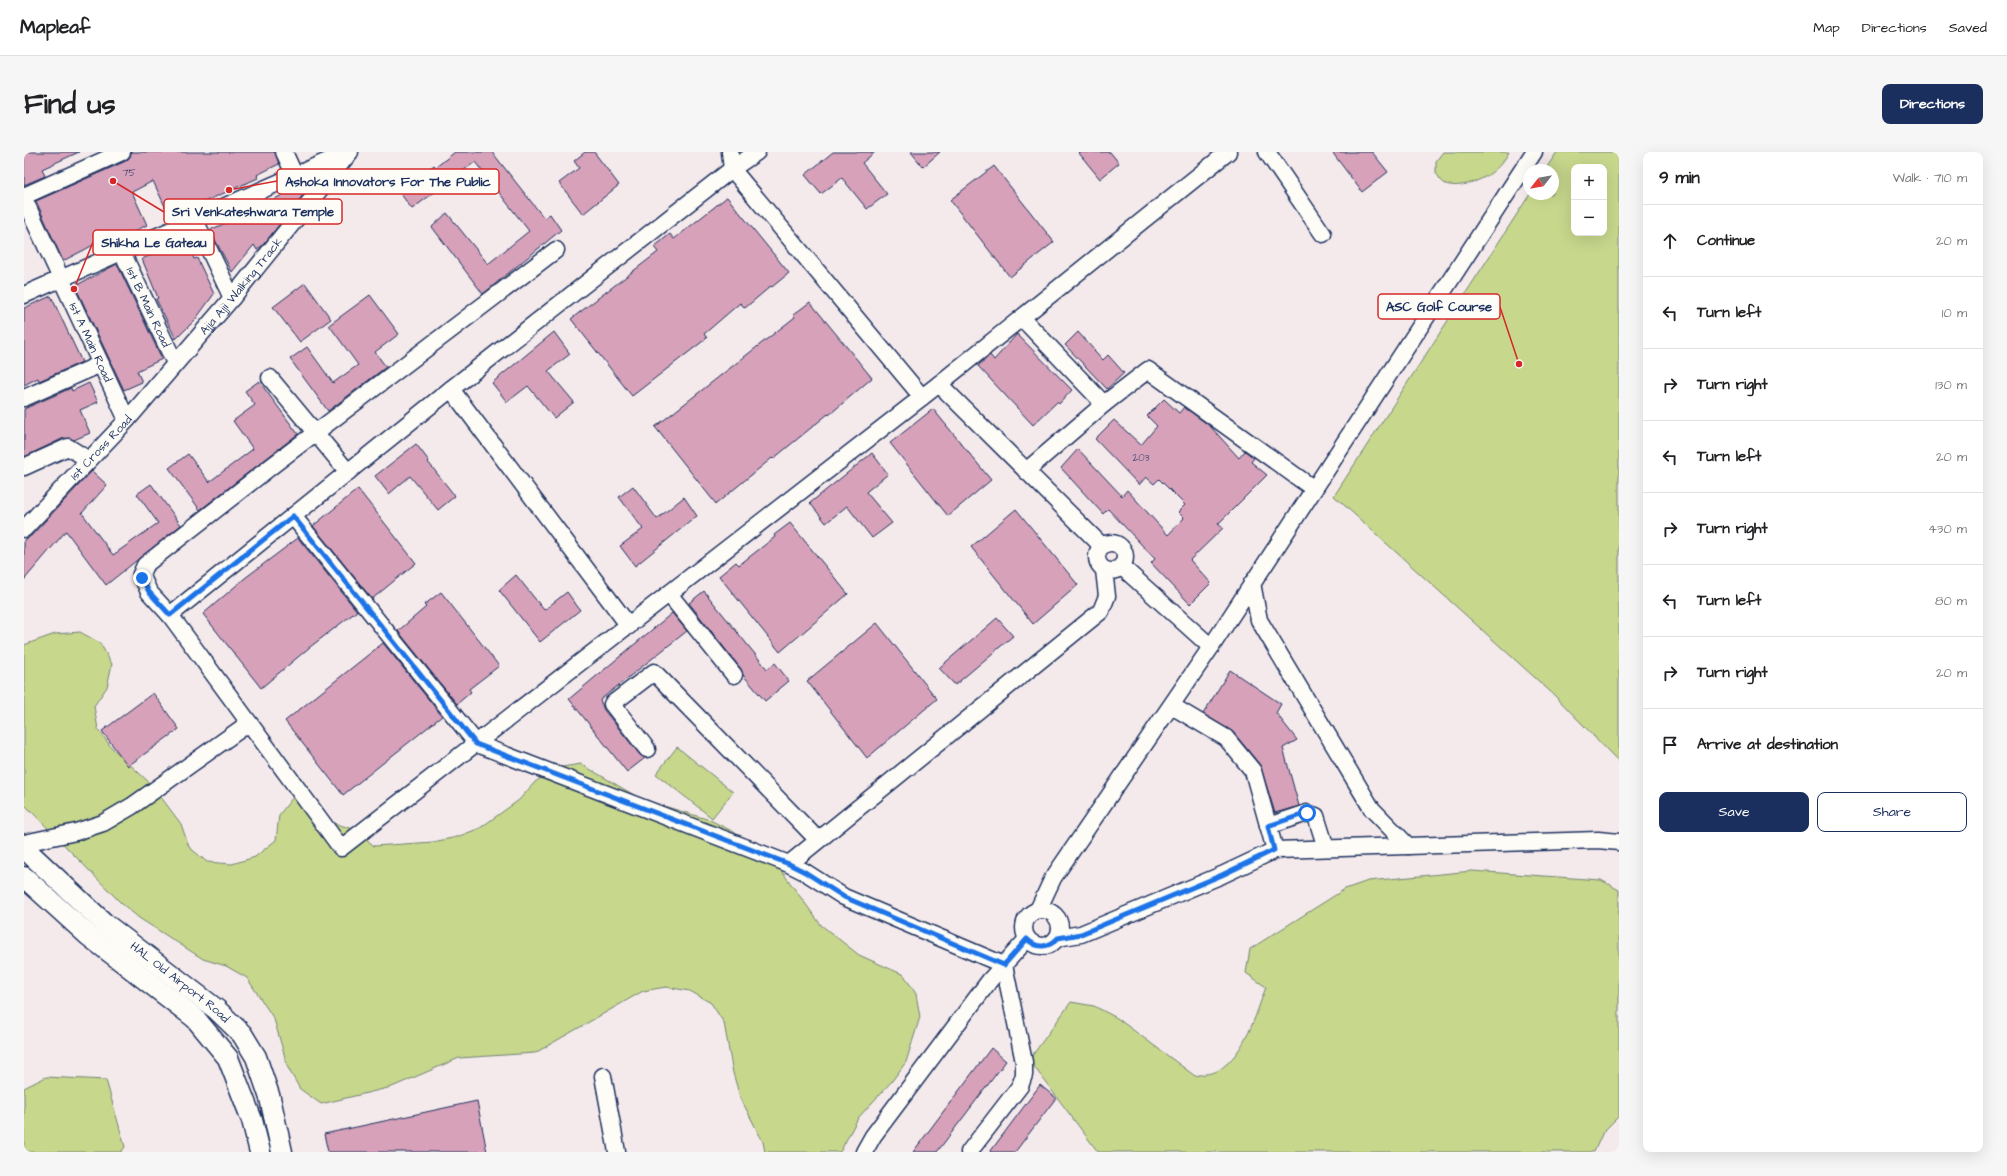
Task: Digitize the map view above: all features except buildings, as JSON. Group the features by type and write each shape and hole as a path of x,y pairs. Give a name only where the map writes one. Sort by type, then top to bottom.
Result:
{"main road":[{"name":"HAL Old Airport Road","path":"24,848 104,923 216,1009 242,1034 256,1057 270,1098 282,1152"},
{"name":"HAL Old Airport Road","path":"24,877 89,936 195,1018 228,1058 252,1120 260,1152"}],"street":[{"path":"24,198 90,158 122,152"},
{"path":"284,152 295,176"},
{"path":"24,295 349,152"},
{"name":"Ajja Ajji Walking Track","path":"174,363 232,298 349,152"},
{"path":"730,152 732,169 922,397"},
{"path":"170,615 451,389 732,169 757,152"},
{"path":"556,250 315,433 145,565 141,574 149,592 170,615 341,848 940,384 1228,152"},
{"path":"1267,152 1324,234"},
{"path":"1534,152 1172,706 1053,878 1038,910 1028,916 1025,922 1024,934 1032,943 1043,946 1054,942 1058,938 1081,934 1222,875 1274,850 1598,840 1619,842"},
{"name":"1st A Main Road","path":"24,198 126,420"},
{"path":"194,220 232,298"},
{"name":"1st B Main Road","path":"122,252 174,363"},
{"path":"1022,318 1104,404"},
{"name":"1st Cross Road","path":"24,529 126,420 174,363"},
{"path":"24,398 101,364"},
{"path":"1026,471 1104,404 1148,370 1314,489"},
{"path":"270,378 348,472"},
{"path":"940,384 1102,546"},
{"path":"451,389 629,626"},
{"path":"24,467 68,447 89,460"},
{"path":"293,516 476,744 789,864 805,872 844,897 1004,965"},
{"path":"1110,543 1119,546 1122,549 1125,558 1121,566 1114,571 1104,570 1100,567 1096,558 1102,546 1110,543"},
{"path":"1121,566 1211,647"},
{"path":"789,864 1101,611 1107,596 1104,570"},
{"path":"1252,583 1259,620 1372,809 1408,846"},
{"path":"669,594 734,675"},
{"path":"647,749 612,704 654,672 818,840"},
{"path":"1172,706 1226,738 1253,771 1274,850"},
{"path":"24,843 76,832 103,823 132,806 249,723"},
{"path":"1268,826 1307,813 1316,816 1326,848"},
{"path":"1038,910 1050,912 1058,920 1060,926 1058,938"},
{"path":"864,1152 873,1136 990,980 1027,939"},
{"path":"969,1152 1020,1086 1024,1075 1024,1062 1004,965"},
{"path":"603,1076 617,1152"}],"green space":[{"path":"1443,152 1509,152 1499,166 1487,176 1475,182 1455,186 1444,183 1436,173 1436,161"},
{"path":"1557,152 1619,152 1619,762 1554,695 1334,496 1526,200 1559,200 1559,164 1549,164"},
{"path":"80,632 100,643 112,664 107,687 94,706 98,729 111,747 152,785 181,824 189,847 207,862 232,864 255,857 276,840 279,815 293,797 312,811 334,823 356,830 374,846 433,842 457,837 480,828 519,800 535,782 556,768 581,764 641,799 710,820 734,832 780,869 821,925 859,955 904,975 916,994 920,1017 906,1062 892,1081 858,1118 840,1152 765,1152 763,1142 740,1097 733,1073 724,1023 711,1003 690,991 666,987 643,991 535,1053 459,1058 392,1087 321,1104 300,1089 288,1068 274,1019 247,978 226,966 203,959 139,918 121,903 24,804 24,645 55,634"},
{"path":"677,747 733,792 712,818 656,774"},
{"path":"1472,871 1601,880 1619,890 1619,1116 1603,1132 1594,1152 1098,1152 1029,1060 1071,1002 1094,1006 1117,1018 1195,1076 1217,1071 1236,1054 1243,1043 1266,987 1246,973 1250,949 1345,889 1368,881"},
{"path":"46,1077 106,1080 125,1147 121,1152 24,1152 24,1088"}],"place":[{"name":"Sri Venkateshwara Temple","path":"113,181"},
{"name":"Ashoka Innovators For The Public","path":"229,190"},
{"name":"Shikha Le Gateau","path":"74,289"},
{"name":"ASC Golf Course","path":"1519,364"}],"route":[{"path":"142,578 149,592 170,615 293,516 476,744 789,864 805,872 844,897 1004,965 1027,939 1037,946 1043,946 1049,945 1058,938 1081,934 1149,904 1222,875 1274,850 1268,826 1307,813"}]}
